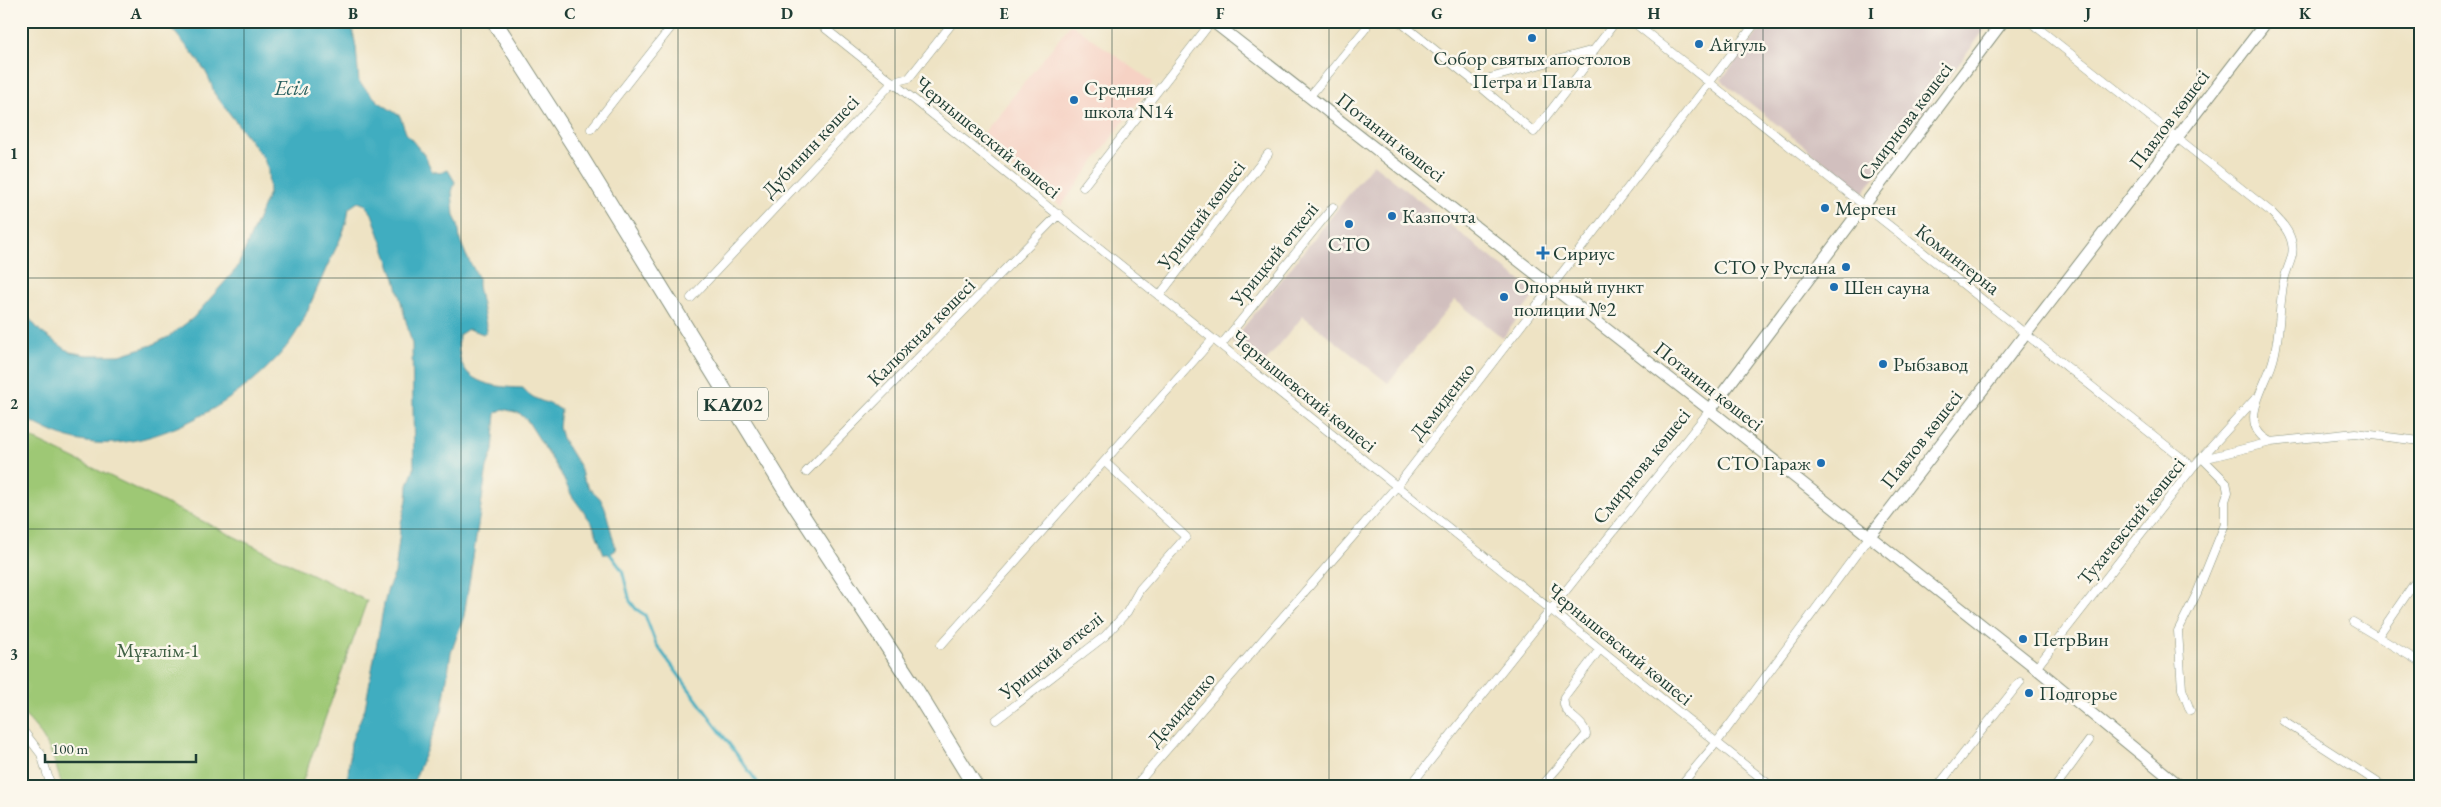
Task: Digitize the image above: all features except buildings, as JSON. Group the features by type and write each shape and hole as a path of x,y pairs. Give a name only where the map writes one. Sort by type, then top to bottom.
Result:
{"highway":[{"name":"KAZ02","path":"494,21 576,149 786,491 911,682 975,786"}],"main road":[{"name":"Потанин көшесі","path":"1212,21 1710,410 2036,668 2180,786"},
{"name":"Смирнова көшесі","path":"1710,410 2003,21"},
{"name":"Павлов көшесі","path":"1869,537 2178,139 2267,21"}],"street":[{"path":"591,129 676,21"},
{"name":"Чернышевский көшесі","path":"816,21 1771,786"},
{"name":"Дубинин көшесі","path":"691,298 893,82 909,78 954,21"},
{"path":"1083,188 1212,21"},
{"path":"1399,21 1534,132 1590,60 1594,50 1616,21"},
{"name":"Коминтерна","path":"1632,21 2193,467"},
{"name":"Демиденко","path":"1135,786 1397,486 1757,21"},
{"path":"2028,21 2178,139"},
{"path":"1310,96 1366,28"},
{"path":"1475,82 1594,50"},
{"name":"Тухачевский көшесі","path":"2036,668 2193,467 2203,459 2256,398 2273,363 2284,280 2293,253 2292,243 2280,222 2178,139"},
{"name":"Урицкий көшесі","path":"1159,296 1268,154"},
{"name":"Урицкий өткелі","path":"1221,345 1333,207"},
{"name":"Калюжная көшесі","path":"806,472 1059,214"},
{"path":"941,646 1213,339"},
{"name":"Тухачевский көшесі","path":"2256,398 2254,412 2256,426 2264,438 2271,442"},
{"name":"Смирнова көшесі","path":"1410,786 1710,410"},
{"path":"2203,459 2271,442 2355,433 2420,441"},
{"path":"2190,710 2182,689 2178,631 2197,593 2225,524 2225,501 2228,492 2226,482 2203,459"},
{"name":"Урицкий өткелі","path":"996,720 1099,642 1127,612 1140,589 1186,537 1105,462"},
{"name":"Павлов көшесі","path":"1680,786 1717,742 1869,537"},
{"path":"2378,636 2420,575"},
{"path":"2353,622 2420,662"},
{"path":"1542,786 1586,735 1584,729 1564,707 1564,697 1600,648"},
{"path":"1938,786 2020,682"},
{"path":"2283,721 2383,786"},
{"path":"21,728 41,754 51,786"},
{"path":"2056,786 2089,742"}],"shaded area":[{"path":"1767,21 1991,21 1863,193 1721,80"},
{"name":"Средняя школа N14","path":"1071,24 1153,82 1061,206 978,140"},
{"path":"1373,164 1536,293 1503,338 1455,300 1388,383 1303,316 1262,366 1232,342"}],"green space":[{"name":"Мұғалім-1","path":"21,433 367,601 301,786 62,786 48,746 30,720 21,712"}],"water":[{"name":"Есіл","path":"166,21 351,21 356,47 359,82 379,102 400,116 406,133 425,156 432,171 440,173 448,170 455,182 452,192 454,216 458,224 460,240 478,277 478,286 487,330 484,334 468,329 459,335 461,362 474,378 484,383 495,386 523,388 537,399 561,410 559,427 562,438 580,467 583,478 589,488 600,498 605,508 616,550 610,554 604,554 592,523 572,496 560,472 527,420 519,413 503,409 496,413 493,451 487,467 464,616 451,653 442,711 412,786 342,786 348,775 351,742 365,708 384,604 388,588 395,573 408,485 414,469 412,344 395,279 372,214 366,205 358,202 349,208 342,235 304,319 290,342 253,381 203,414 176,427 148,437 121,443 95,443 75,440 48,430 21,416 21,309 41,332 70,352 87,355 120,355 152,345 168,337 193,318 237,268 269,193 268,170 264,159 214,93 211,82 200,63"}],"waterway":[{"path":"610,554 622,570 630,601 636,609 645,615 656,644 760,786"}],"place":[{"name":"Собор святых апостолов Петра и Павла","path":"1532,38"},
{"name":"Айгуль","path":"1699,44"},
{"name":"Средняя школа N14","path":"1074,100"},
{"name":"Мерген","path":"1825,208"},
{"name":"Казпочта","path":"1392,216"},
{"name":"СТО","path":"1349,224"},
{"name":"Сириус","path":"1543,253"},
{"name":"СТО у Руслана","path":"1846,267"},
{"name":"Шен сауна","path":"1834,287"},
{"name":"Опорный пункт полиции №2","path":"1504,297"},
{"name":"Рыбзавод","path":"1883,364"},
{"name":"СТО Гараж","path":"1821,463"},
{"name":"ПетрВин","path":"2023,639"},
{"name":"Подгорье","path":"2029,693"}]}
